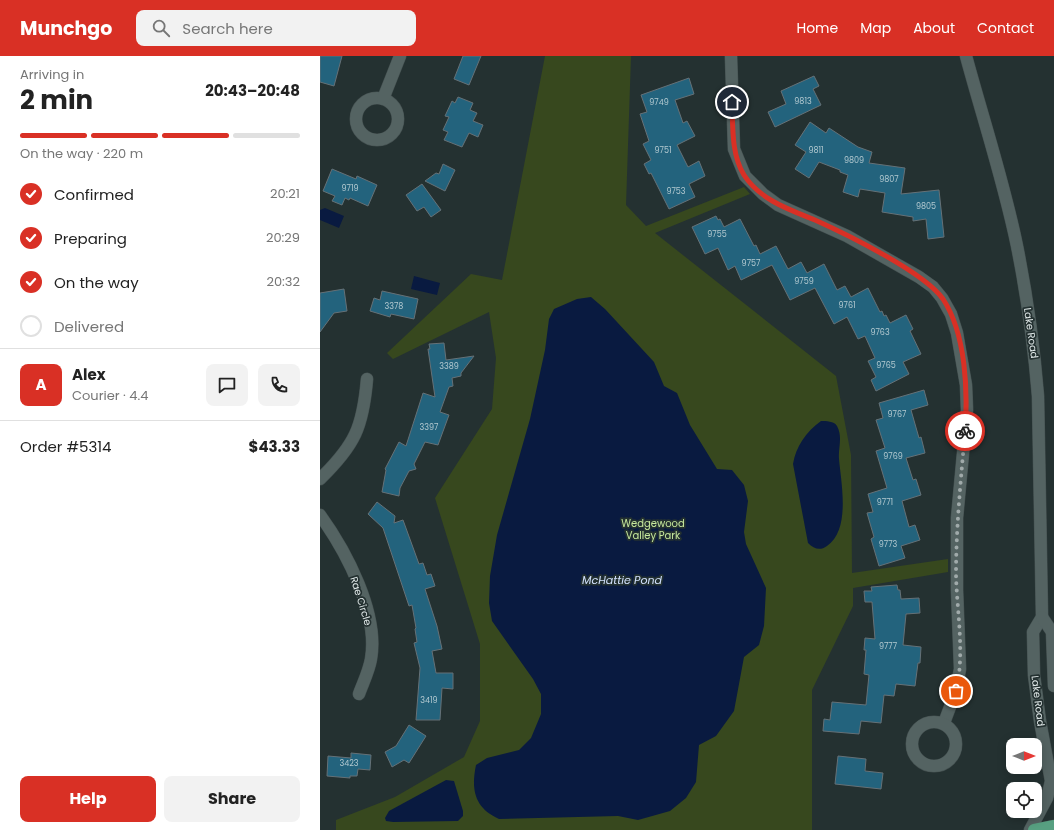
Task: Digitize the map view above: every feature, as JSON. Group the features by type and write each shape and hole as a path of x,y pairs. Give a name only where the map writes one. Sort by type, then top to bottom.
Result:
{"main road":[{"path":"1034,830 1054,826"}],"street":[{"path":"383,99 400,56"},
{"path":"731,56 734,149 744,176 763,194 778,205 847,236 920,277 933,287 942,298 951,314 957,333 965,379 967,410 957,525 957,590 960,669 956,691 944,723"},
{"name":"Lake Road","path":"966,56 1016,245 1032,340 1038,396 1042,618 1033,632 1034,675 1040,721 1051,781 1047,798 1030,830"},
{"path":"320,479 344,453 359,428 364,410 367,379"},
{"name":"Rae Circle","path":"320,515 333,533 346,557 358,584 368,614 371,638 371,660 359,694"},
{"name":"Lake Road","path":"1042,618 1052,632 1054,686"}],"green space":[{"name":"Wedgewood Valley Park","path":"545,56 631,56 626,205 646,226 744,187 750,194 655,233 836,376 851,455 852,573 948,559 948,572 853,588 853,606 812,690 812,830 336,830 336,820 395,797 464,757 480,721 480,644 435,498 492,409 496,358 489,312 393,359 387,353 471,274 502,280"}],"water":[{"path":"325,208 344,216 339,228 320,220 320,210"},
{"path":"414,276 440,283 437,295 411,289"},
{"name":"McHattie Pond","path":"591,297 605,309 654,362 664,386 677,393 690,425 717,469 732,470 744,485 748,501 744,532 746,544 766,588 764,626 759,645 744,657 734,711 716,736 699,745 696,782 686,798 670,811 638,820 618,816 499,819 484,809 476,797 474,782 476,765 487,758 519,750 531,738 541,714 541,694 533,679 492,621 489,603 490,576 497,535 530,419 545,350 549,319 554,309 577,299"},
{"path":"821,421 834,423 839,430 839,459 843,505 842,518 834,539 824,548 819,549 808,543 793,464 794,457 802,440"},
{"path":"446,780 454,781 463,811 463,816 458,821 386,821 385,818 389,811"}],"building":[{"path":"320,56 342,56 334,86 320,82"},
{"path":"463,56 481,56 469,85 454,79"},
{"path":"814,76 819,86 813,89 821,105 775,127 768,112 786,104 781,91"},
{"path":"689,78 694,94 675,100 683,123 687,121 695,136 677,145 688,167 699,161 705,176 689,184 695,197 669,209 651,173 649,174 644,164 651,160 643,144 649,141 640,114 647,112 641,95"},
{"path":"458,97 473,103 470,110 477,113 473,121 483,125 478,137 469,133 462,147 444,140 448,132 443,130 449,117 445,116 452,101 455,103"},
{"path":"810,122 826,133 829,128 858,147 872,152 869,163 905,168 901,194 939,190 944,237 928,239 926,219 913,221 913,217 882,212 885,193 860,189 858,197 843,192 848,175 840,172 840,170 819,162 809,178 795,169 806,152 795,145"},
{"path":"443,164 455,170 445,191 425,181 436,173 439,174"},
{"path":"332,169 356,179 357,176 377,185 368,206 350,198 349,200 345,198 342,205 332,201 335,196 323,191"},
{"path":"422,184 441,210 431,217 424,207 417,211 406,195"},
{"path":"716,216 718,220 720,219 724,227 740,219 754,246 756,245 760,254 776,246 788,269 801,262 807,273 824,264 837,290 845,286 851,297 868,288 880,312 882,311 884,316 886,315 890,323 906,315 913,329 910,331 921,354 903,362 909,374 876,391 871,380 876,377 868,361 875,358 865,336 858,339 847,317 834,324 815,288 790,300 772,265 741,280 735,266 728,270 718,248 705,254 692,227"},
{"path":"344,289 347,311 334,313 320,332 320,293"},
{"path":"382,291 418,299 414,319 391,314 390,317 370,311 374,298 380,300"},
{"path":"444,343 446,360 474,356 461,373 461,376 452,378 453,386 449,387 440,412 449,415 438,445 425,442 414,464 416,469 409,471 400,488 399,496 382,492 385,469 399,442 406,446 423,393 435,397 428,349 430,349 429,344"},
{"path":"924,390 928,405 911,410 925,453 906,458 913,480 916,479 921,495 902,501 909,527 915,525 920,540 901,546 905,558 879,566 871,539 874,537 867,513 873,512 868,494 887,488 876,451 885,448 876,420 883,418 879,403"},
{"path":"377,502 395,516 394,523 403,520 419,564 423,563 427,575 431,574 435,586 425,589 437,626 442,649 432,651 436,673 453,673 453,689 442,688 440,720 416,720 420,668 414,643 417,642 412,605 409,606 383,528 368,514"},
{"path":"897,585 898,590 900,590 901,599 919,598 920,613 906,614 903,645 921,647 920,663 918,663 915,686 896,684 894,696 884,695 881,723 861,721 859,734 823,731 824,719 830,720 832,702 866,705 869,675 864,674 866,650 864,650 865,638 875,639 872,602 865,602 864,591 872,591 871,587"},
{"path":"409,725 426,736 409,763 404,760 392,767 385,752 396,746"},
{"path":"351,753 371,755 370,770 358,769 357,776 350,776 350,778 327,776 328,756 351,758"},
{"path":"838,756 866,759 865,771 883,773 881,789 835,784"}],"way so far":[{"path":"956,691 960,669 956,562 957,518 965,431"}],"route":[{"path":"732,102 734,149 744,176 753,186 778,205 847,236 895,262 920,277 933,287 942,298 951,314 957,333 962,358 966,385 967,410 965,431"}]}
